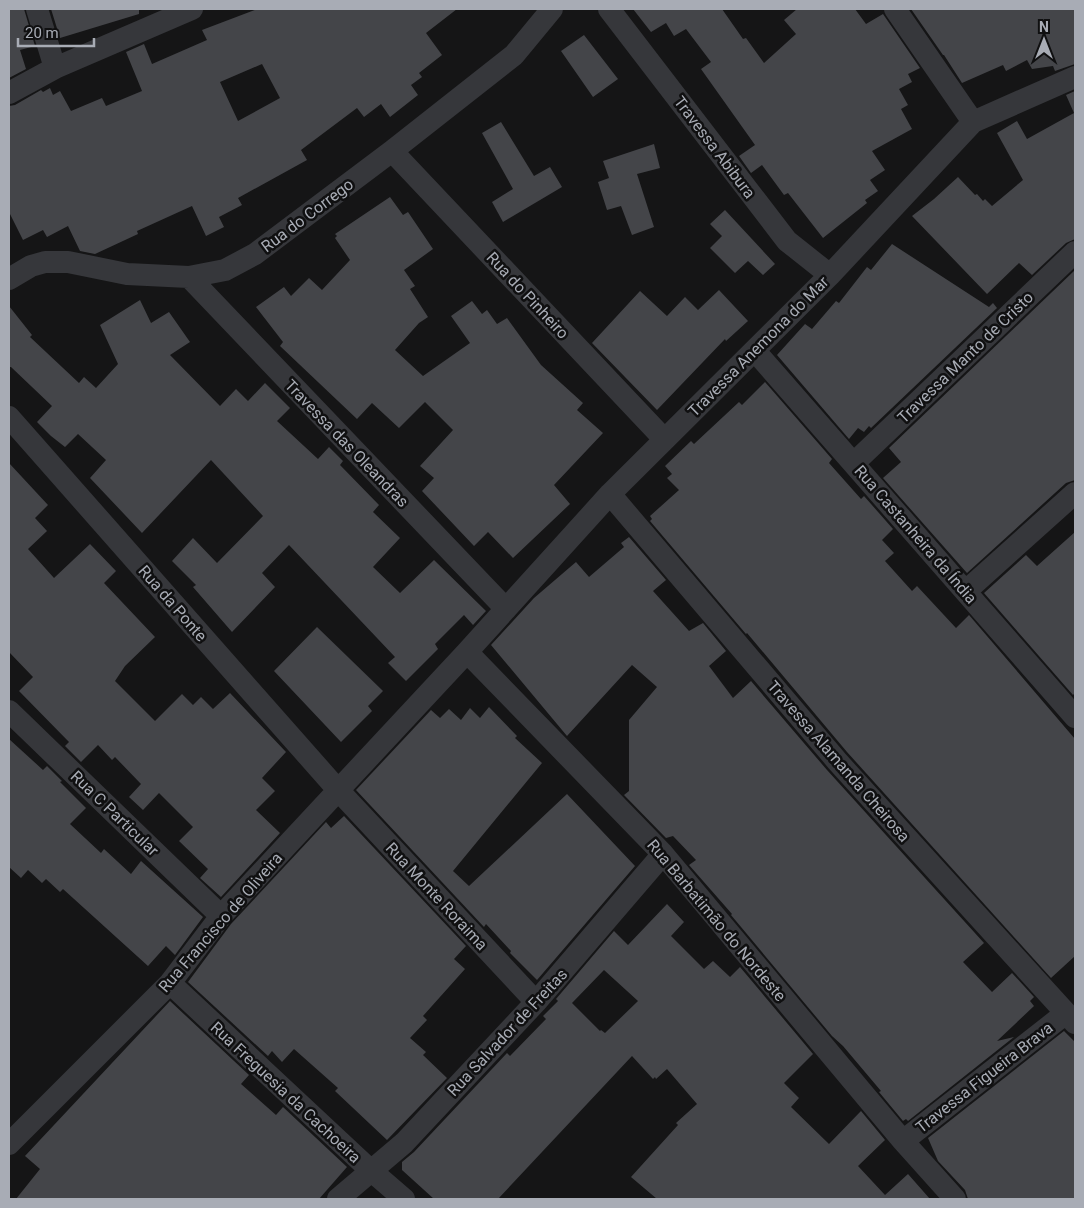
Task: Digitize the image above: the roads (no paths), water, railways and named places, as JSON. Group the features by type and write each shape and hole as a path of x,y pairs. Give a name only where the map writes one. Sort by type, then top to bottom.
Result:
{"street":[{"path":"37,9 55,68"},
{"path":"9,93 55,68 192,9"},
{"name":"Rua do Corrego","path":"9,279 31,266 45,262 68,262 127,274 189,277 225,270 255,254 317,205 392,151 514,54 552,9"},
{"name":"Travessa Abibura","path":"609,9 786,241 830,275"},
{"path":"895,9 972,122"},
{"name":"Travessa Anemona do Mar","path":"467,652 610,494 830,275 972,122 1075,77"},
{"name":"Rua do Pinheiro","path":"392,151 664,439"},
{"name":"Travessa Manto de Cristo","path":"854,463 1075,252"},
{"name":"Travessa das Oleandras","path":"189,277 506,609"},
{"name":"Rua Castanheira da Índia","path":"755,351 1075,717"},
{"name":"Rua da Ponte","path":"9,417 338,790"},
{"path":"966,591 1075,493"},
{"name":"Travessa Alamanda Cheirosa","path":"610,494 837,761 1071,1018"},
{"name":"Rua Francisco de Oliveira","path":"9,1144 170,982 221,916 467,652"},
{"name":"Rua Barbatimão do Nordeste","path":"467,652 664,854 903,1141 955,1199"},
{"name":"Rua C Particular","path":"9,711 221,916"},
{"name":"Rua Monte Roraima","path":"338,790 536,1002"},
{"name":"Rua Salvador de Freitas","path":"338,1199 404,1143 536,1002 664,854"},
{"name":"Rua Freguesia da Cachoeira","path":"170,982 404,1199"},
{"name":"Travessa Figueira Brava","path":"903,1141 1071,1018"}]}
